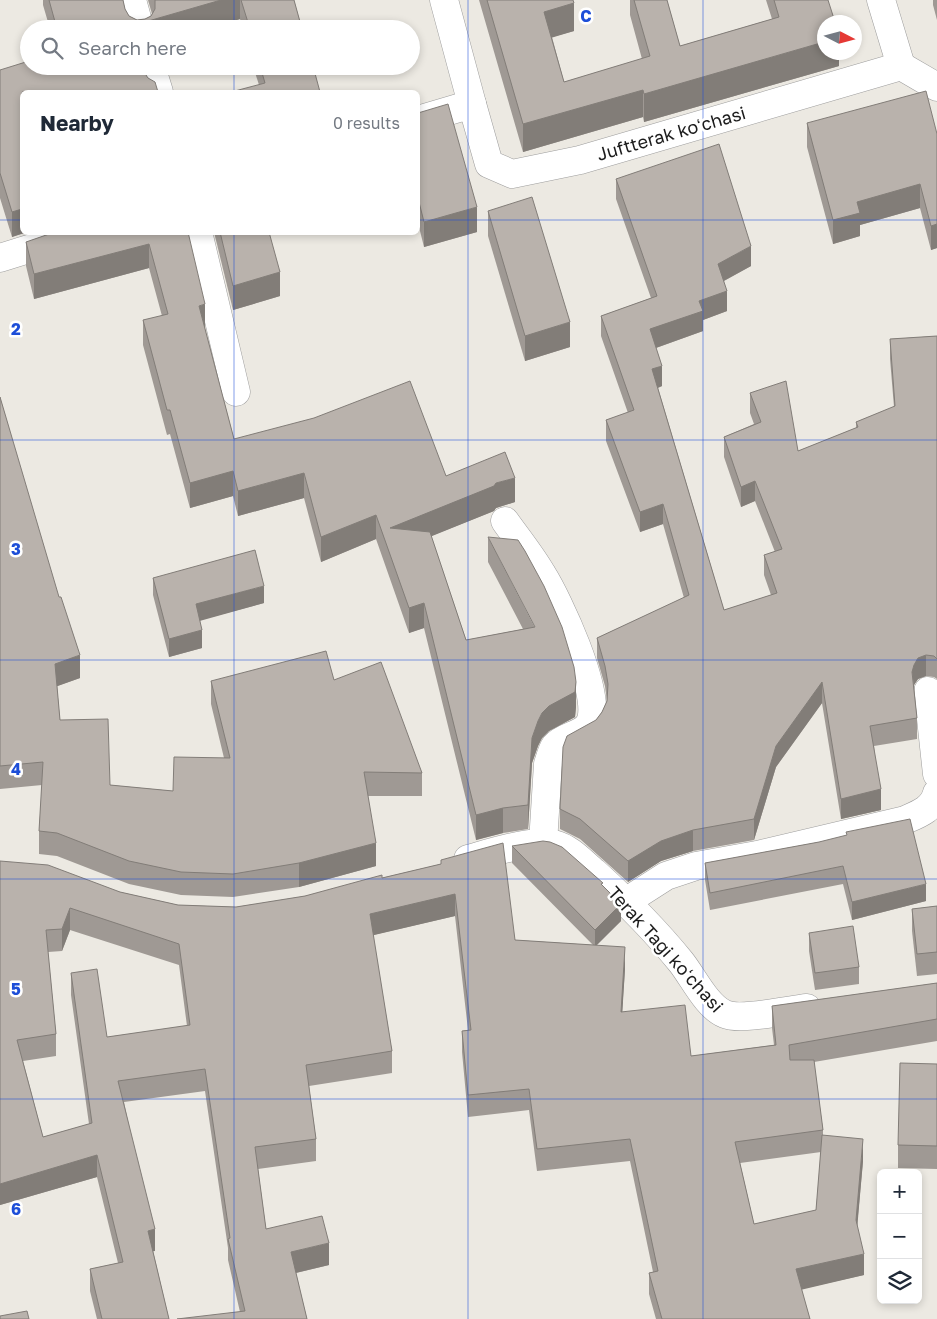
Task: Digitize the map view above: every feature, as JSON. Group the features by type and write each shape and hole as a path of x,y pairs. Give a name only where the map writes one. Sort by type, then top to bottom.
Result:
{"street":[{"path":"132,0 138,20"},
{"path":"420,119 472,104 444,0"},
{"path":"881,0 901,66 937,87"},
{"name":"Juftterak koʻchasi","path":"472,104 489,164 512,174 580,160 901,66"},
{"path":"154,75 158,90"},
{"path":"0,258 73,235"},
{"path":"199,235 236,392"},
{"path":"505,521 543,574 571,632 588,680 593,706 587,727 582,732 563,740 555,746 552,753 548,764 542,843"},
{"path":"928,691 937,774"},
{"path":"627,901 666,876 696,866 757,855 905,820 932,806 937,793"},
{"name":"Terak Tagi koʻchasi","path":"442,865 507,848 542,843 554,844 570,851 627,901 681,962 712,1005 724,1014 738,1017 829,1004"}],"building":[{"path":"49,0 123,0 129,16 137,20 55,20"},
{"path":"155,0 221,0 152,20 137,20 151,16 155,9"},
{"path":"241,0 294,0 300,20 247,20"},
{"path":"487,0 573,0 574,3 544,12 564,82 650,56 634,0 667,0 680,46 779,17 774,0 828,0 833,15 817,15 817,44 644,94 643,90 523,124"},
{"path":"20,64 20,75 146,75 155,82 157,90 20,90 20,210 12,212 0,173 0,70"},
{"path":"263,75 315,75 319,90 239,90 265,83"},
{"path":"926,91 937,134 937,224 931,226 920,184 857,202 860,213 833,220 807,123"},
{"path":"448,104 477,207 424,222 420,206 420,112"},
{"path":"719,144 751,246 718,264 727,291 699,301 703,311 650,329 662,366 652,369 724,610 777,593 764,555 782,549 755,481 741,487 724,437 761,422 750,393 786,381 798,451 858,427 856,422 895,406 890,339 937,336 937,659 934,656 926,655 918,658 914,665 912,672 917,718 870,726 881,789 841,799 822,682 776,746 754,819 693,830 661,841 628,861 580,819 560,809 563,747 567,736 596,720 607,701 608,684 597,638 689,595 663,504 640,512 606,420 634,410 601,316 657,296 616,179"},
{"path":"532,197 570,322 525,336 488,211"},
{"path":"46,235 189,235 205,304 199,306 234,439 314,418 410,381 446,476 505,452 515,478 496,483 494,486 390,528 430,532 466,640 535,627 488,537 518,540 544,586 562,627 574,667 576,682 575,692 549,706 542,713 538,721 532,738 528,805 503,808 476,815 424,603 409,608 376,515 321,537 304,473 238,491 233,471 190,483 170,410 167,410 143,320 168,314 149,244 34,274 26,242"},
{"path":"221,235 270,235 280,272 233,286"},
{"path":"0,397 59,597 61,597 80,655 55,664 60,720 108,719 110,785 173,791 174,757 230,758 211,681 326,651 334,680 381,662 422,773 364,772 376,843 299,863 233,874 181,872 129,861 57,833 39,831 43,762 0,766"},
{"path":"255,550 264,586 196,604 202,630 169,639 153,578"},
{"path":"910,819 926,884 852,902 843,866 710,893 705,863 819,842 847,835 846,832"},
{"path":"543,841 562,847 603,883 601,884 621,904 595,930 512,846"},
{"path":"503,843 515,940 625,947 621,1012 685,1005 691,1056 776,1045 772,1006 937,983 937,1019 789,1045 790,1060 814,1060 823,1130 735,1142 754,1224 816,1210 822,1135 863,1139 856,1220 864,1254 796,1269 810,1319 662,1319 649,1273 658,1271 630,1139 537,1149 529,1089 468,1095 462,1031 471,1030 455,894 370,914 392,1051 306,1065 316,1139 255,1147 266,1229 322,1216 329,1243 291,1252 307,1319 177,1319 245,1311 228,1239 230,1238 205,1069 118,1081 155,1229 148,1231 169,1319 102,1319 90,1269 123,1262 97,1155 0,1184 0,861 48,865 120,892 178,905 236,907 305,896 382,875 382,878 441,864 441,860","holes":["70,908 179,944 190,1025 107,1037 97,969 71,973 92,1123 43,1137 17,1040 56,1034 46,930 62,929"]},
{"path":"937,906 937,952 917,954 912,909"},
{"path":"853,926 859,967 815,973 809,933"},
{"path":"900,1063 937,1064 937,1146 898,1145"},
{"path":"27,1311 29,1319 0,1319 0,1316"}]}
